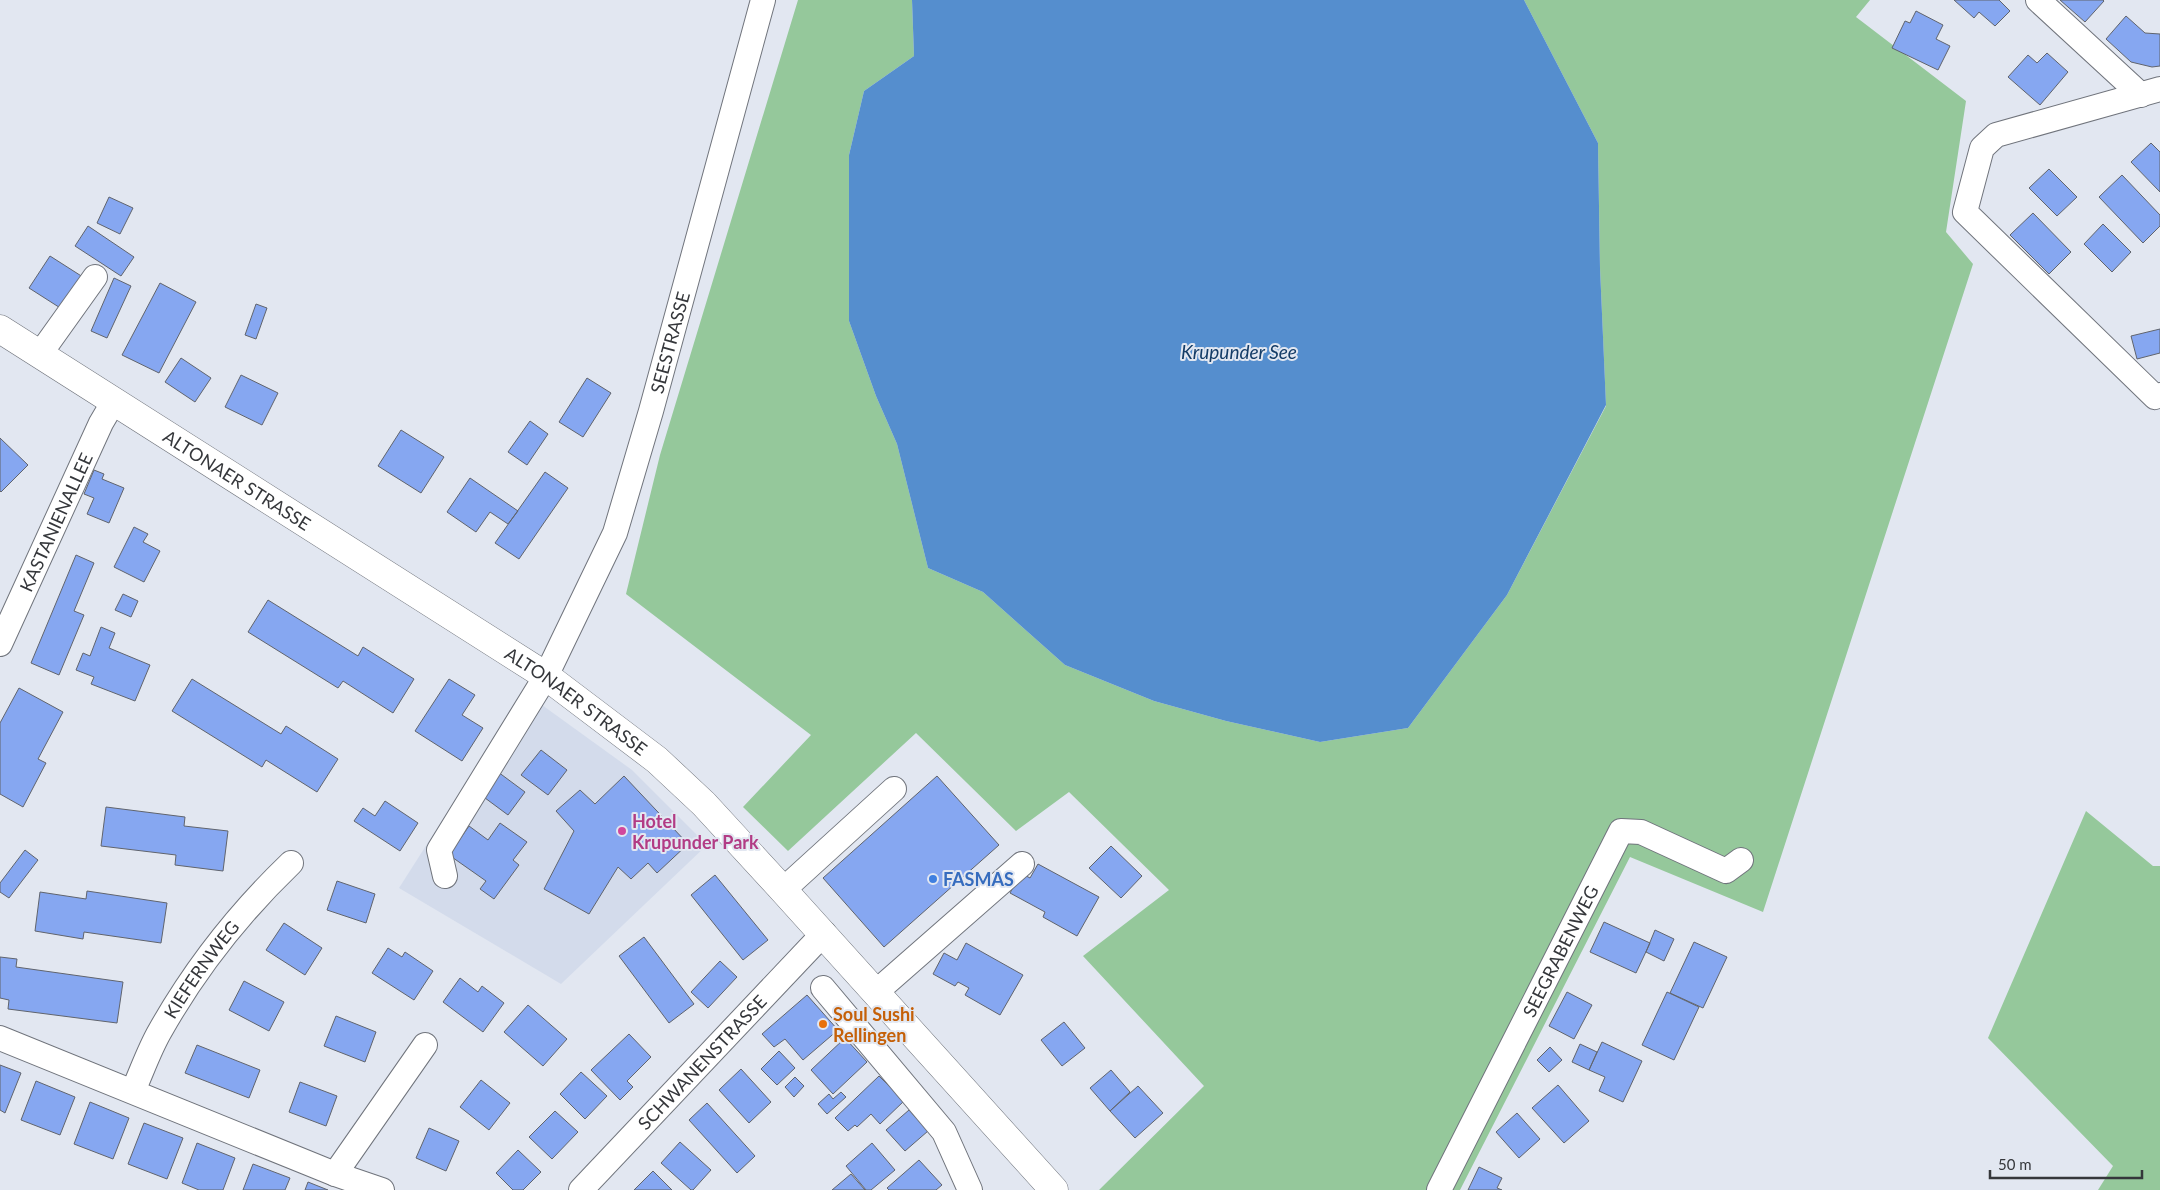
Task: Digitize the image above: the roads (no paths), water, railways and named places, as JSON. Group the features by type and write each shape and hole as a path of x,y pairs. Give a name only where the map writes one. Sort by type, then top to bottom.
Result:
{"main road":[{"name":"ALTONAER STRASSE","path":"0,329 546,676 657,760 704,804 824,933 1054,1190"}],"street":[{"name":"SEESTRASSE","path":"444,876 438,850 546,676 615,533 651,411 763,0"},
{"path":"2038,0 2151,92"},
{"path":"2151,92 1996,135 1982,148 1965,212 2158,398"},
{"path":"40,354 95,277"},
{"name":"KASTANIENALLEE","path":"0,644 101,423 114,401"},
{"path":"783,890 894,789"},
{"name":"SEEGRABENWEG","path":"1439,1190 1621,831 1642,832 1726,872 1742,860"},
{"name":"KIEFERNWEG","path":"133,1091 159,1032 205,958 266,887 292,863"},
{"path":"876,992 1022,864"},
{"name":"SCHWANENSTRASSE","path":"580,1190 824,933"},
{"path":"823,988 944,1132 970,1190"},
{"path":"0,1038 335,1174 382,1190"},
{"path":"335,1174 425,1045"}],"water":[{"name":"Krupunder See","path":"912,0 1524,0 1598,143 1600,268 1606,405 1507,595 1408,728 1320,742 1226,721 1154,701 1065,665 983,592 928,568 897,444 876,396 849,321 849,155 864,91 914,56"}],"place":[{"name":"Hotel Krupunder Park","path":"622,831"},
{"name":"FASMAS","path":"933,879"},
{"name":"Soul Sushi Rellingen","path":"823,1024"}]}
